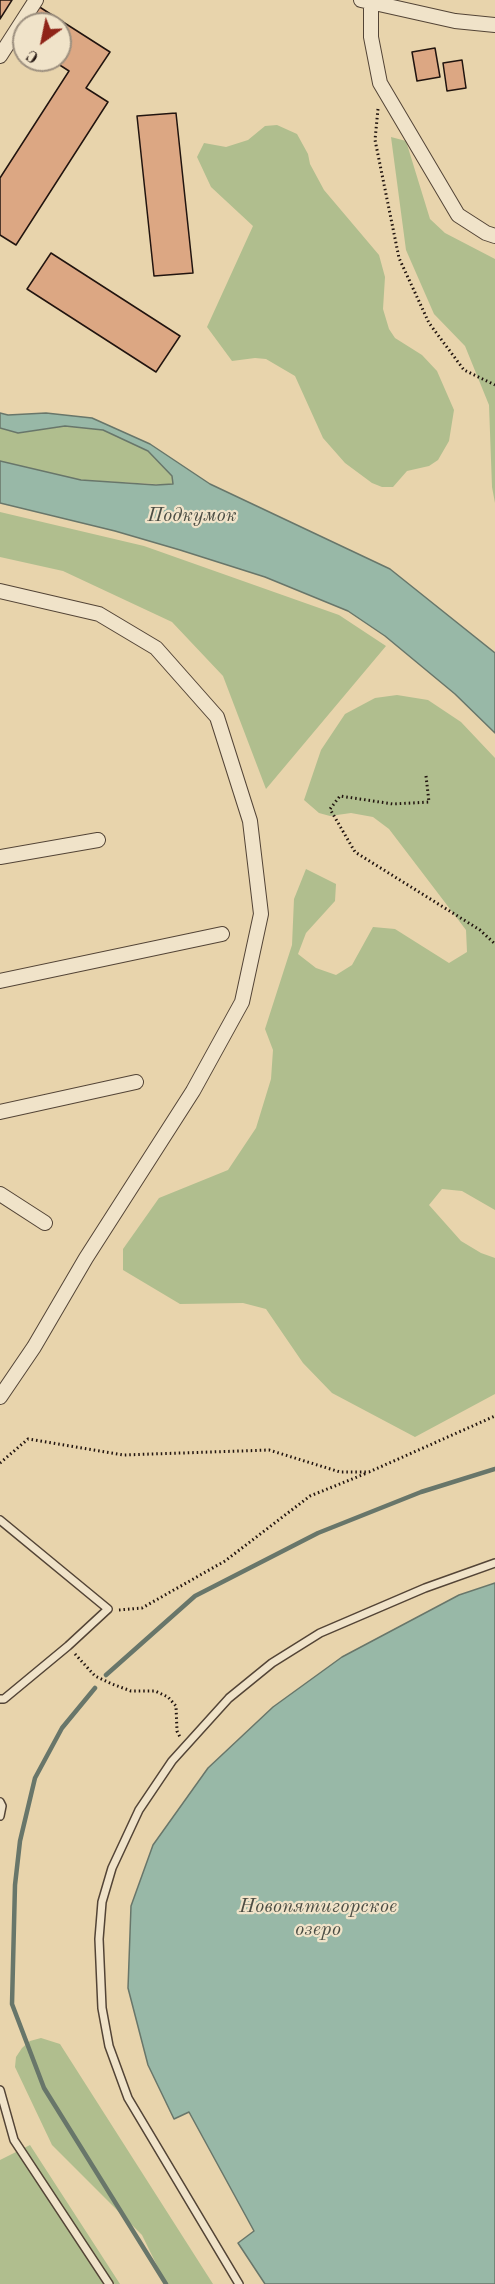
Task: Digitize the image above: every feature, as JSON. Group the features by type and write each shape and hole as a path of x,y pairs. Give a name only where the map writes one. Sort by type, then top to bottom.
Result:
{"street":[{"path":"0,56 36,0"},
{"path":"495,25 455,21 366,1 380,84 458,215 486,233 495,236"},
{"path":"0,591 99,614 156,648 217,717 250,821 261,914 243,1002 193,1091 86,1258 34,1347 0,1397"},
{"path":"0,858 98,840"},
{"path":"0,981 222,934"},
{"path":"0,1112 136,1082"},
{"path":"0,1194 45,1223"}],"lane":[{"path":"0,1520 108,1609 68,1647 4,1699 0,1699"},
{"path":"239,2284 129,2098 109,2046 102,2008 99,1939 102,1902 112,1868 139,1810 184,1746 238,1691 272,1663 320,1633 425,1588 495,1563"},
{"path":"0,1802 2,1806 0,1816"},
{"path":"0,2090 14,2140 109,2284"}],"path":[{"path":"380,84 375,140 399,258 429,323 464,370 495,385"},
{"path":"426,776 429,802 393,804 340,796 330,809 355,852 480,930 495,944"},
{"path":"108,1609 124,1611 142,1608 225,1561 310,1496 495,1416"},
{"path":"0,1463 28,1439 123,1455 269,1450 340,1472 369,1472"},
{"path":"68,1647 96,1676 112,1684 130,1691 155,1691 168,1697 176,1706 177,1731 184,1746"}],"green space":[{"path":"277,125 297,134 324,190 379,255 385,277 383,309 389,329 395,338 422,355 437,371 454,410 449,441 438,460 429,466 407,471 393,487 382,487 372,483 345,463 323,438 295,376 266,359 232,361 207,327 253,226 211,187 197,157 204,143 226,147 248,140 265,126"},
{"path":"391,137 406,141 430,219 445,233 495,259 495,503 492,487 489,405 465,346 434,314 406,250"},
{"path":"65,426 103,430 148,451 172,476 173,485 81,480 0,461 0,428 18,433"},
{"path":"0,512 144,546 339,615 386,646 266,789 223,676 172,622 63,571 0,557"},
{"path":"397,695 428,700 461,722 495,758 495,1210 462,1191 442,1189 429,1205 461,1241 495,1258 495,1394 415,1437 332,1393 303,1363 266,1309 243,1303 180,1304 123,1270 123,1249 159,1198 228,1170 256,1128 271,1079 273,1050 265,1029 292,945 294,899 306,869 336,884 335,901 306,933 298,954 316,968 336,975 352,965 373,927 395,929 449,963 467,952 466,930 389,829 373,817 351,813 330,816 319,813 304,800 321,750 345,714 375,698"},
{"path":"41,2038 60,2044 213,2284 166,2284 142,2235 52,2145 15,2067 16,2057 22,2048 30,2041"},
{"path":"30,2145 120,2284 0,2284 0,2160"}],"water":[{"name":"Подкумок","path":"0,413 8,415 46,413 92,418 150,444 210,484 390,569 495,653 495,733 455,694 385,636 348,611 265,577 180,550 115,531 0,503 0,461 81,480 173,484 172,476 148,451 103,430 65,426 18,433 0,428"},
{"name":"Новопятигорское озеро","path":"495,1583 495,2284 265,2284 238,2243 254,2231 189,2112 174,2119 148,2065 128,1988 131,1906 153,1845 208,1768 273,1707 342,1657 459,1595"}],"building":[{"path":"0,0 12,0 0,19"},
{"path":"38,6 47,12 34,12"},
{"path":"72,28 110,52 86,88 108,102 16,245 0,235 0,178 68,72 72,72"},
{"path":"435,48 440,77 417,81 412,52"},
{"path":"462,60 466,88 447,91 443,63"},
{"path":"176,113 193,273 154,276 137,116"},
{"path":"51,253 180,336 156,372 27,289"}],"waterway":[{"path":"106,1675 195,1596 318,1533 421,1492 495,1469"},
{"path":"95,1688 62,1728 35,1778 20,1841 15,1885 12,2004 44,2088 166,2284"}]}
